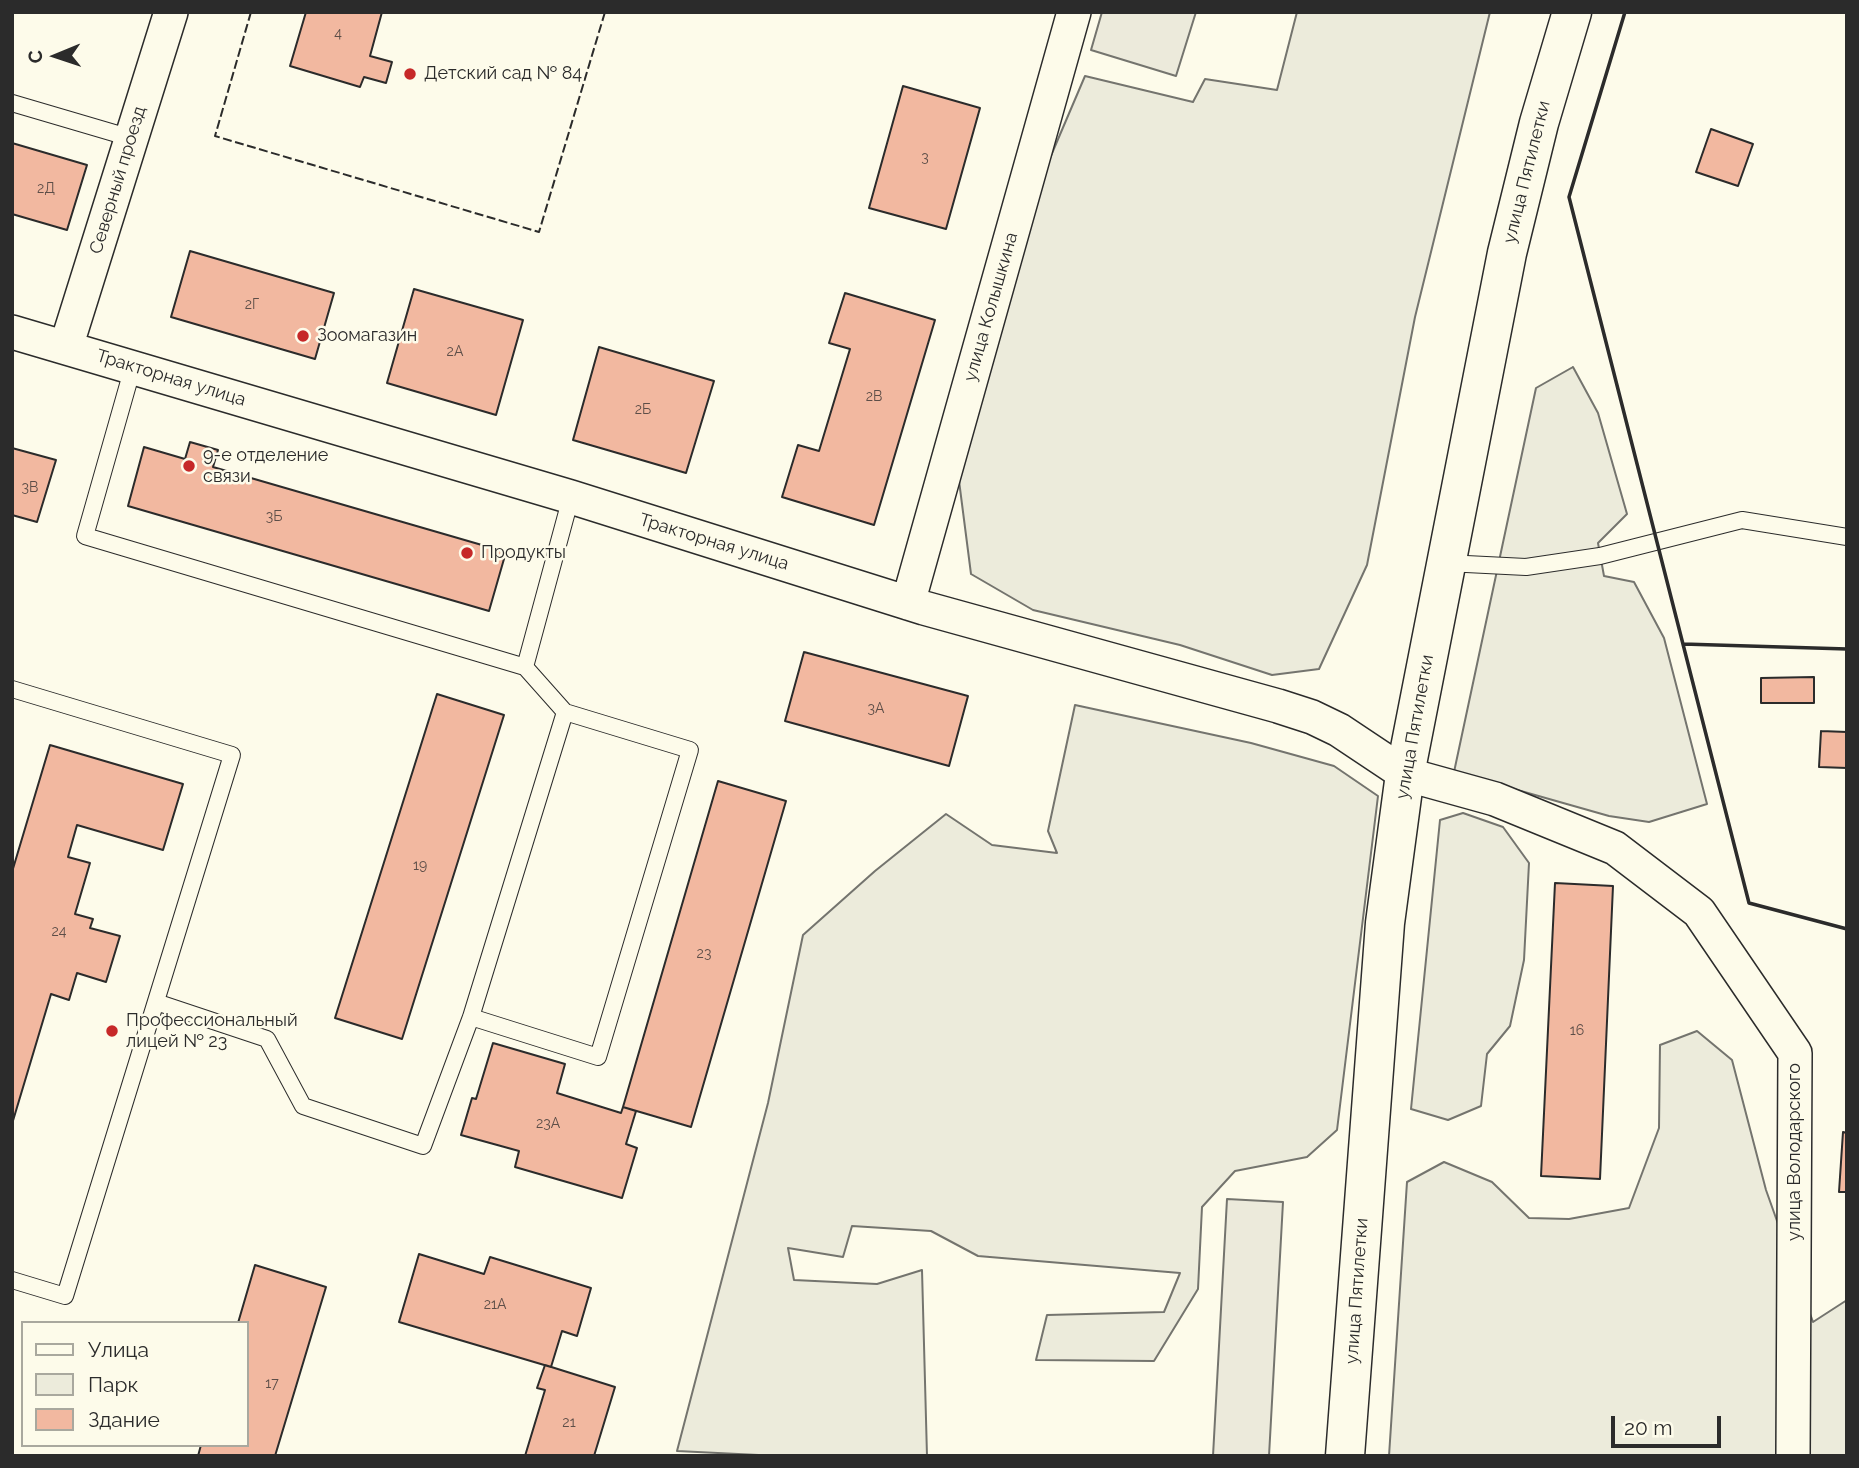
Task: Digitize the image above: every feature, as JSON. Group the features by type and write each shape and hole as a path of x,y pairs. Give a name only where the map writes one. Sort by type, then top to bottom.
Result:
{"main road":[{"name":"улица Пятилетки","path":"1345,1456 1384,936 1405,774 1507,253 1539,123 1572,12"}],"street":[{"name":"Северный проезд","path":"66,347 170,12"},
{"name":"улица Колышкина","path":"908,603 1074,12"},
{"name":"Тракторная улица","path":"12,332 571,497 908,603 1278,706 1312,717 1339,730 1405,774"},
{"name":"улица Володарского","path":"1405,774 1495,799 1615,848 1699,912 1795,1054 1793,1456"}],"lane":[{"path":"12,103 131,138"},
{"path":"133,367 85,536 524,667 565,712 690,750 598,1058 471,1017"},
{"path":"524,667 571,497"},
{"path":"1446,563 1525,567 1600,556 1741,520 1847,537"},
{"path":"12,689 232,755 65,1296 12,1280"},
{"path":"156,1002 267,1039 303,1106 423,1146 471,1017 565,712"}],"green space":[{"path":"1297,12 1490,12 1415,317 1367,565 1319,669 1272,675 1180,645 1033,610 971,574 958,473 1047,165 1085,76 1193,102 1205,79 1277,90"},
{"path":"1573,367 1598,413 1627,514 1598,543 1604,576 1634,582 1664,638 1707,804 1649,822 1609,816 1454,772 1536,388"},
{"path":"1075,705 1251,743 1334,766 1378,796 1337,1130 1307,1157 1235,1171 1202,1207 1198,1289 1154,1361 1036,1360 1047,1315 1164,1312 1180,1273 978,1256 931,1231 852,1226 843,1257 788,1248 794,1280 877,1284 922,1270 927,1456 779,1456 677,1451 768,1103 803,935 875,871 946,814 992,845 1057,853 1048,831"},
{"path":"1463,813 1503,827 1529,863 1524,960 1510,1026 1487,1054 1481,1106 1448,1120 1411,1109 1440,820"},
{"path":"1697,1031 1732,1060 1766,1190 1813,1322 1847,1300 1847,1456 1389,1456 1407,1182 1444,1162 1492,1182 1529,1218 1569,1219 1629,1208 1659,1128 1660,1045"}],"shaded area":[{"path":"1102,12 1196,12 1176,76 1091,50"},
{"path":"1227,1199 1283,1202 1269,1456 1213,1456"}],"building":[{"path":"306,12 382,12 370,56 392,62 386,83 364,77 360,87 290,66"},
{"path":"903,86 980,108 946,229 869,208"},
{"path":"1711,129 1753,144 1738,186 1696,172"},
{"path":"12,143 87,165 67,230 12,214"},
{"path":"190,251 334,293 315,359 171,317"},
{"path":"414,289 523,320 496,415 387,383"},
{"path":"845,293 935,320 874,525 782,497 798,445 819,451 850,349 829,343"},
{"path":"599,347 714,381 686,473 573,440"},
{"path":"190,442 218,450 213,467 506,552 489,611 128,506 144,447 185,459"},
{"path":"12,448 56,460 37,522 12,515"},
{"path":"804,652 968,696 949,766 785,721"},
{"path":"1814,677 1814,703 1761,703 1761,678"},
{"path":"437,694 504,715 402,1039 335,1018"},
{"path":"1821,731 1847,732 1847,768 1819,767"},
{"path":"50,745 183,784 163,850 77,825 68,857 90,863 75,914 93,919 90,928 120,936 106,982 77,973 69,1000 51,994 12,1124 12,872"},
{"path":"718,781 786,801 691,1127 623,1107"},
{"path":"1555,883 1613,886 1600,1179 1541,1176"},
{"path":"493,1043 565,1064 557,1093 621,1113 623,1107 636,1111 626,1144 637,1148 622,1198 515,1167 519,1151 461,1135 472,1098 476,1099"},
{"path":"1843,1132 1847,1133 1847,1192 1839,1192"},
{"path":"419,1254 484,1274 490,1257 591,1288 577,1336 562,1331 551,1367 399,1322"},
{"path":"255,1265 326,1287 275,1456 198,1456 200,1447 248,1447 248,1321 239,1321"},
{"path":"545,1365 615,1387 594,1456 525,1456 545,1390 537,1388"}],"fence":[{"path":"251,12 215,136 539,232 605,12"}],"wall":[{"path":"1625,12 1569,197 1749,903 1847,929"},
{"path":"1683,644 1847,649"}],"place":[{"name":"Детский сад № 84","path":"410,74"},
{"name":"Зоомагазин","path":"303,336"},
{"name":"9-е отделение связи","path":"189,466"},
{"name":"Продукты","path":"467,553"},
{"name":"Профессиональный лицей № 23","path":"112,1031"}]}
